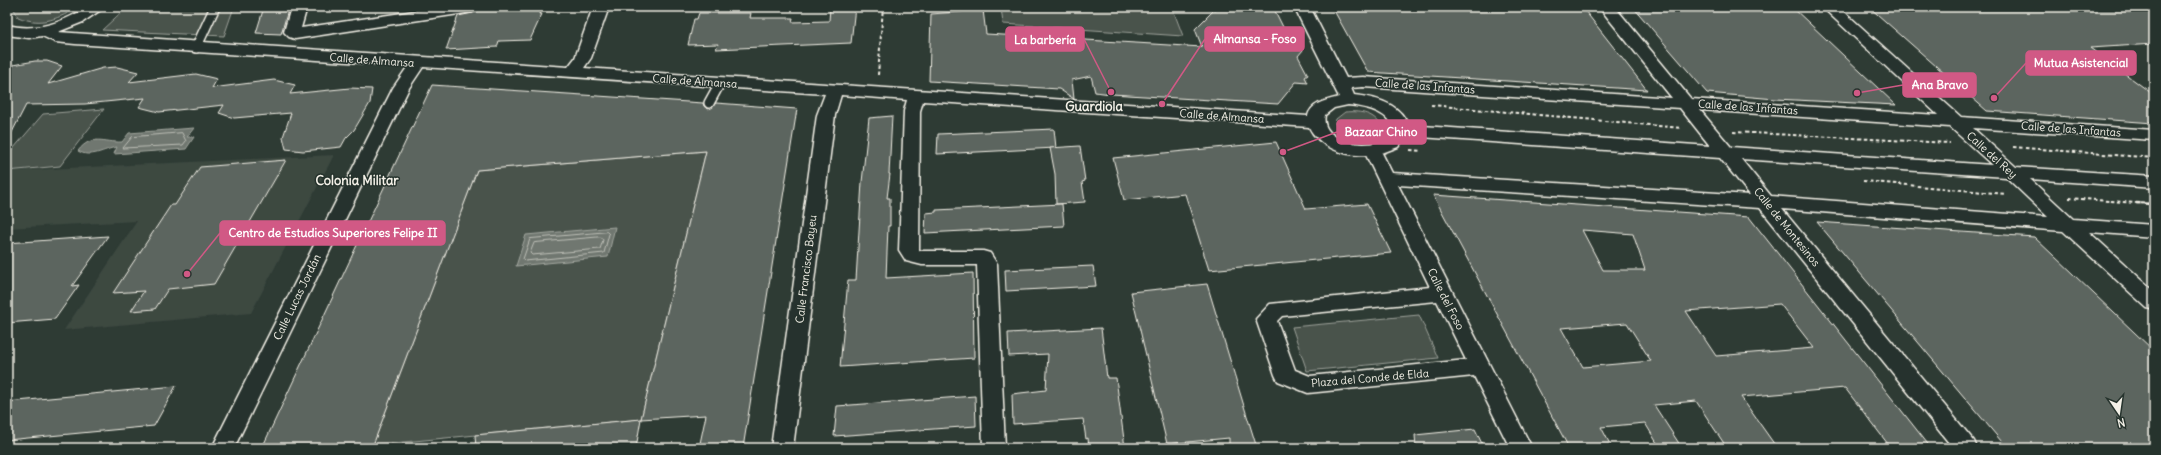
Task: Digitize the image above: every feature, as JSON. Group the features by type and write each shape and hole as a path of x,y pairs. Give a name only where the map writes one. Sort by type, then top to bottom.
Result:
{"street":[{"path":"299,7 292,32 295,34 403,12 472,7"},
{"path":"572,73 583,58 601,7"},
{"path":"1302,7 1342,83 1348,100"},
{"name":"Calle de Montesinos","path":"1607,7 1966,448"},
{"name":"Calle del Rey","path":"1830,7 2154,303"},
{"path":"7,40 26,33 44,31 68,25 94,10"},
{"path":"75,39 75,30 94,10"},
{"path":"7,30 26,33"},
{"name":"Calle de Almansa","path":"44,31 55,37 196,48 1315,122"},
{"name":"Calle Lucas Jordán","path":"223,448 401,88 418,63"},
{"name":"Calle de las Infantas","path":"1342,83 1363,82 1685,102 2154,135"},
{"name":"Calle Francisco Bayeu","path":"782,448 826,115 834,91"},
{"path":"916,96 912,110 909,250 913,256 922,258 983,258 987,264 994,448"},
{"path":"1396,137 1399,123 1388,111 1364,101 1348,100 1328,104 1320,109 1316,115 1315,122 1317,130 1333,144 1359,151 1372,150 1396,137 1726,153 2154,182"},
{"name":"Calle del Foso","path":"1372,150 1521,448"},
{"path":"1386,178 1766,202 2154,231"},
{"name":"Plaza del Conde de Elda","path":"1443,293 1277,309 1266,319 1286,375 1308,385 1480,367"}],"lane":[{"path":"196,48 215,7"},
{"path":"709,103 720,83"}],"path":[{"path":"877,94 883,7"},
{"path":"1428,105 1708,130 1981,145 2154,158"},
{"path":"1396,137 1411,150 1427,151"},
{"path":"1858,181 2154,204"}],"shaded area":[{"path":"13,7 80,7 57,18 35,21 18,17"},
{"path":"127,7 234,7 224,36 102,30"},
{"path":"1001,7 1172,7 1183,36 1003,24"},
{"path":"104,109 60,166 7,171 7,156 43,114"},
{"path":"1345,112 1360,112 1373,117 1380,124 1379,133 1374,136 1361,139 1348,136 1343,133 1338,129 1335,123 1336,119"},
{"path":"706,151 641,419 373,445 477,170"},
{"path":"334,155 251,313 64,330 137,221 7,228 7,171"},
{"path":"1419,315 1438,358 1307,371 1292,327"}],"water":[{"path":"194,128 187,137 194,137 186,149 114,154 117,147 93,154 78,151 88,142 98,140 122,142 129,133"},
{"path":"615,227 608,257 516,266 526,235"}],"building":[{"path":"264,7 289,7 281,34 256,33"},
{"path":"482,7 504,7 502,11 542,9 540,14 542,14 530,40 499,41 497,47 446,50 458,16 473,13"},
{"path":"855,7 851,43 716,49 718,44 688,45 694,19 697,19 699,13 751,13 750,18 793,18 792,22 829,21 830,8"},
{"path":"1217,7 1273,7 1284,29 1273,39 1303,50 1298,56 1308,75 1305,77 1308,83 1296,82 1278,104 1095,92 1091,76 1072,80 1074,99 1059,89 929,81 931,14 983,10 986,34 1202,47 1195,29"},
{"path":"1332,7 1582,7 1647,90 1368,72"},
{"path":"1633,7 1792,7 1896,105 1775,99 1707,93"},
{"path":"1869,7 2154,7 2154,44 2090,48 2154,95 2154,123 1987,111"},
{"path":"35,61 47,61 62,66 48,84 103,68 117,67 138,72 129,82 196,74 217,79 212,88 274,80 295,85 290,94 350,88 372,89 370,103 354,130 346,138 341,147 303,151 286,149 283,137 291,113 234,118 219,113 224,105 159,112 139,107 145,98 85,104 26,105 7,142 7,66"},
{"path":"432,85 703,103 704,106 709,109 716,103 797,109 743,448 699,448 706,415 641,419 706,151 477,170 373,445 339,448 262,448"},
{"path":"892,116 890,174 887,198 890,198 890,226 888,226 886,278 973,273 974,358 840,367 848,280 856,280 862,182 869,118"},
{"path":"1054,129 1056,148 937,154 938,134"},
{"path":"1276,142 1306,209 1367,204 1391,253 1209,270 1185,194 1124,200 1113,158"},
{"path":"1080,146 1085,181 1082,182 1085,202 1056,204 1055,174 1050,148"},
{"path":"286,160 214,284 168,289 155,309 131,311 144,291 113,293 171,205 175,205 200,167"},
{"path":"1433,195 1749,217 1931,448 1891,448 1845,388 1741,397 1777,448 1727,448 1696,401 1654,405 1682,448 1660,448 1645,423 1601,427 1612,448 1569,448","holes":["1582,230 1633,234 1645,270 1603,270","1780,304 1814,348 1716,356 1686,311","1627,323 1651,361 1583,367 1561,328"]},
{"path":"1062,204 1064,226 925,233 926,213 936,212 936,210"},
{"path":"1817,222 2034,237 2154,351 2154,448 2007,448"},
{"path":"108,236 72,286 79,285 55,319 7,323 7,243"},
{"path":"1093,266 1096,286 1006,291 1005,270"},
{"path":"1207,284 1257,448 1229,448 1229,438 1167,444 1131,292"},
{"path":"1101,328 1107,378 1116,378 1125,448 1089,448 1083,419 1013,424 1012,394 1046,390 1048,354 1009,356 1008,333"},
{"path":"176,386 154,426 7,440 7,402"},
{"path":"975,396 976,426 834,436 837,406"},
{"path":"641,419 636,448 476,448 475,435"},
{"path":"1475,429 1484,448 1416,448 1415,435"}],"place":[{"name":"La barbería","path":"1111,92"},
{"name":"Ana Bravo","path":"1857,93"},
{"name":"Mutua Asistencial","path":"1994,98"},
{"name":"Almansa - Foso","path":"1162,104"},
{"name":"Bazaar Chino","path":"1283,152"},
{"name":"Centro de Estudios Superiores Felipe II","path":"187,274"}],"district":[{"name":"Guardiola","path":"1094,106"},
{"name":"Colonia Militar","path":"357,180"}]}
